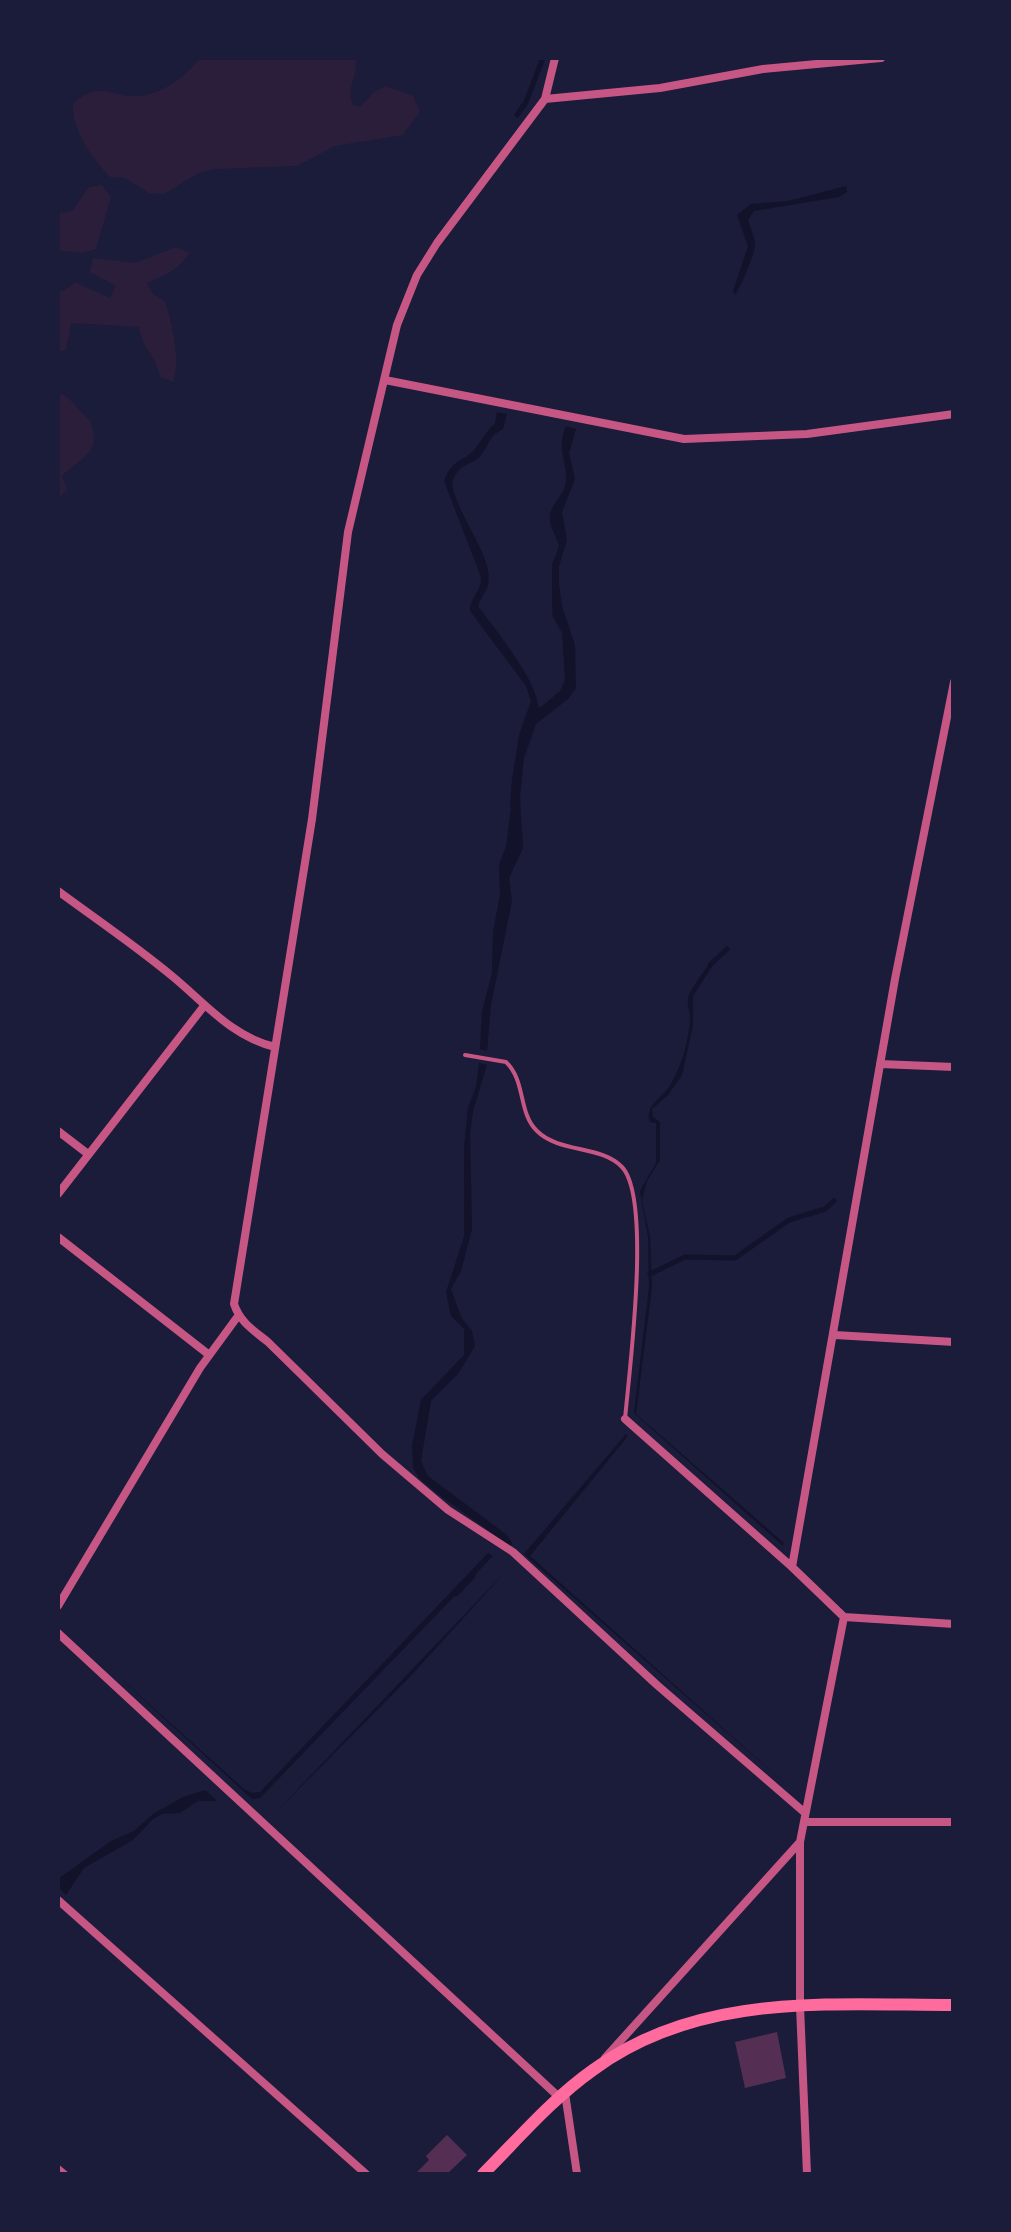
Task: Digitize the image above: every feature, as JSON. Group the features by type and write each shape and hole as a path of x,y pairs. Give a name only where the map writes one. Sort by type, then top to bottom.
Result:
{"main road":[{"path":"482,2174 597,2066 645,2038 678,2025 731,2011 800,2006 954,2005"}],"street":[{"path":"554,58 545,99 417,275 397,325 348,532 312,820 234,1293 238,1316 382,1454 448,1510 513,1552 657,1685 804,1812"},
{"path":"762,58 764,70"},
{"path":"545,99 660,88 764,70 881,58"},
{"path":"384,380 684,440 807,434 954,414"},
{"path":"792,1566 880,1064 954,682"},
{"path":"58,891 248,1038 275,1047"},
{"path":"58,1194 204,1006"},
{"path":"880,1064 954,1067"},
{"path":"58,1131 88,1154"},
{"path":"58,1236 208,1354"},
{"path":"58,1606 208,1354 238,1316"},
{"path":"835,1334 954,1342"},
{"path":"625,1419 844,1617 954,1624"},
{"path":"807,2174 800,2006 800,1842 844,1617"},
{"path":"58,1633 563,2095 577,2174"},
{"path":"804,1822 954,1822"},
{"path":"597,2066 800,1842"},
{"path":"58,1901 366,2174"},
{"path":"58,2168 64,2174"}],"lane":[{"path":"465,1055 506,1062 519,1079 529,1120 536,1131 556,1142 616,1162 632,1182 638,1282 625,1419"}],"shaded area":[{"path":"200,58 355,58 353,105 360,107 386,86 413,96 420,112 403,135 335,146 297,166 214,169 199,173 164,194 149,193 125,178 110,177 79,134 73,104 90,92 140,96 157,92 181,77"},
{"path":"102,185 111,197 96,249 82,253 58,250 58,213 72,211 89,187"},
{"path":"846,186 847,192 839,197 754,211 748,220 755,246 735,295 748,246 737,215 751,204 788,201"},
{"path":"176,247 190,253 176,268 147,283 153,294 165,301 168,310 176,353 173,382 160,377 139,327 71,323 66,350 58,352 58,291 75,282 110,298 116,286 90,272 93,258 135,263"},
{"path":"58,392 90,421 94,441 88,454 62,476 67,489 58,500"},
{"path":"497,412 507,414 503,429 452,482 489,575 478,606 524,670 541,707 560,691 565,680 562,633 553,617 552,605 552,565 559,546 550,519 566,481 563,434 566,426 576,429 569,453 575,479 562,512 567,540 559,566 559,584 575,645 576,688 536,724 524,758 520,797 523,848 509,878 512,901 491,1005 487,1051 480,1049 482,1011 492,973 499,865 514,825 510,804 512,780 519,735 531,701 526,686 470,611 481,577 444,481 454,465 473,451 495,424"},
{"path":"712,960 715,962 693,996 693,1025 682,1075 652,1109 653,1117 660,1122 660,1160 647,1181 642,1200 650,1236 652,1287 636,1414 783,1546 634,1413 649,1287 648,1237 640,1191 656,1163 656,1123 650,1122 649,1116 650,1111 655,1102 679,1068 689,1033 689,996"},
{"path":"479,1063 487,1065 470,1133 472,1229 461,1271 451,1289 461,1317 472,1331 475,1346 458,1374 431,1401 421,1461 428,1476 507,1535 513,1544 510,1546 438,1494 413,1468 412,1445 421,1400 464,1355 464,1329 451,1316 446,1292 464,1237 464,1148 468,1108"},
{"path":"626,1434 530,1556 789,1787 524,1554"},
{"path":"488,1553 493,1556 260,1798 252,1799 119,1677 244,1789 260,1792"},
{"path":"506,1571 408,1679 275,1813"},
{"path":"205,1790 217,1801 198,1801 180,1813 162,1814 133,1840 84,1868 66,1895 58,1887 58,1879 111,1841 134,1831 153,1814 183,1797"}],"building":[{"path":"777,2032 786,2078 745,2088 735,2042"},
{"path":"447,2135 467,2155 447,2174 415,2174 429,2160 426,2156"}],"waterway":[{"path":"517,115 543,58"},
{"path":"509,844 513,810"},
{"path":"710,965 727,949"},
{"path":"650,1274 685,1257 735,1258 789,1220 825,1209 834,1201"},
{"path":"456,1594 473,1576"}]}
